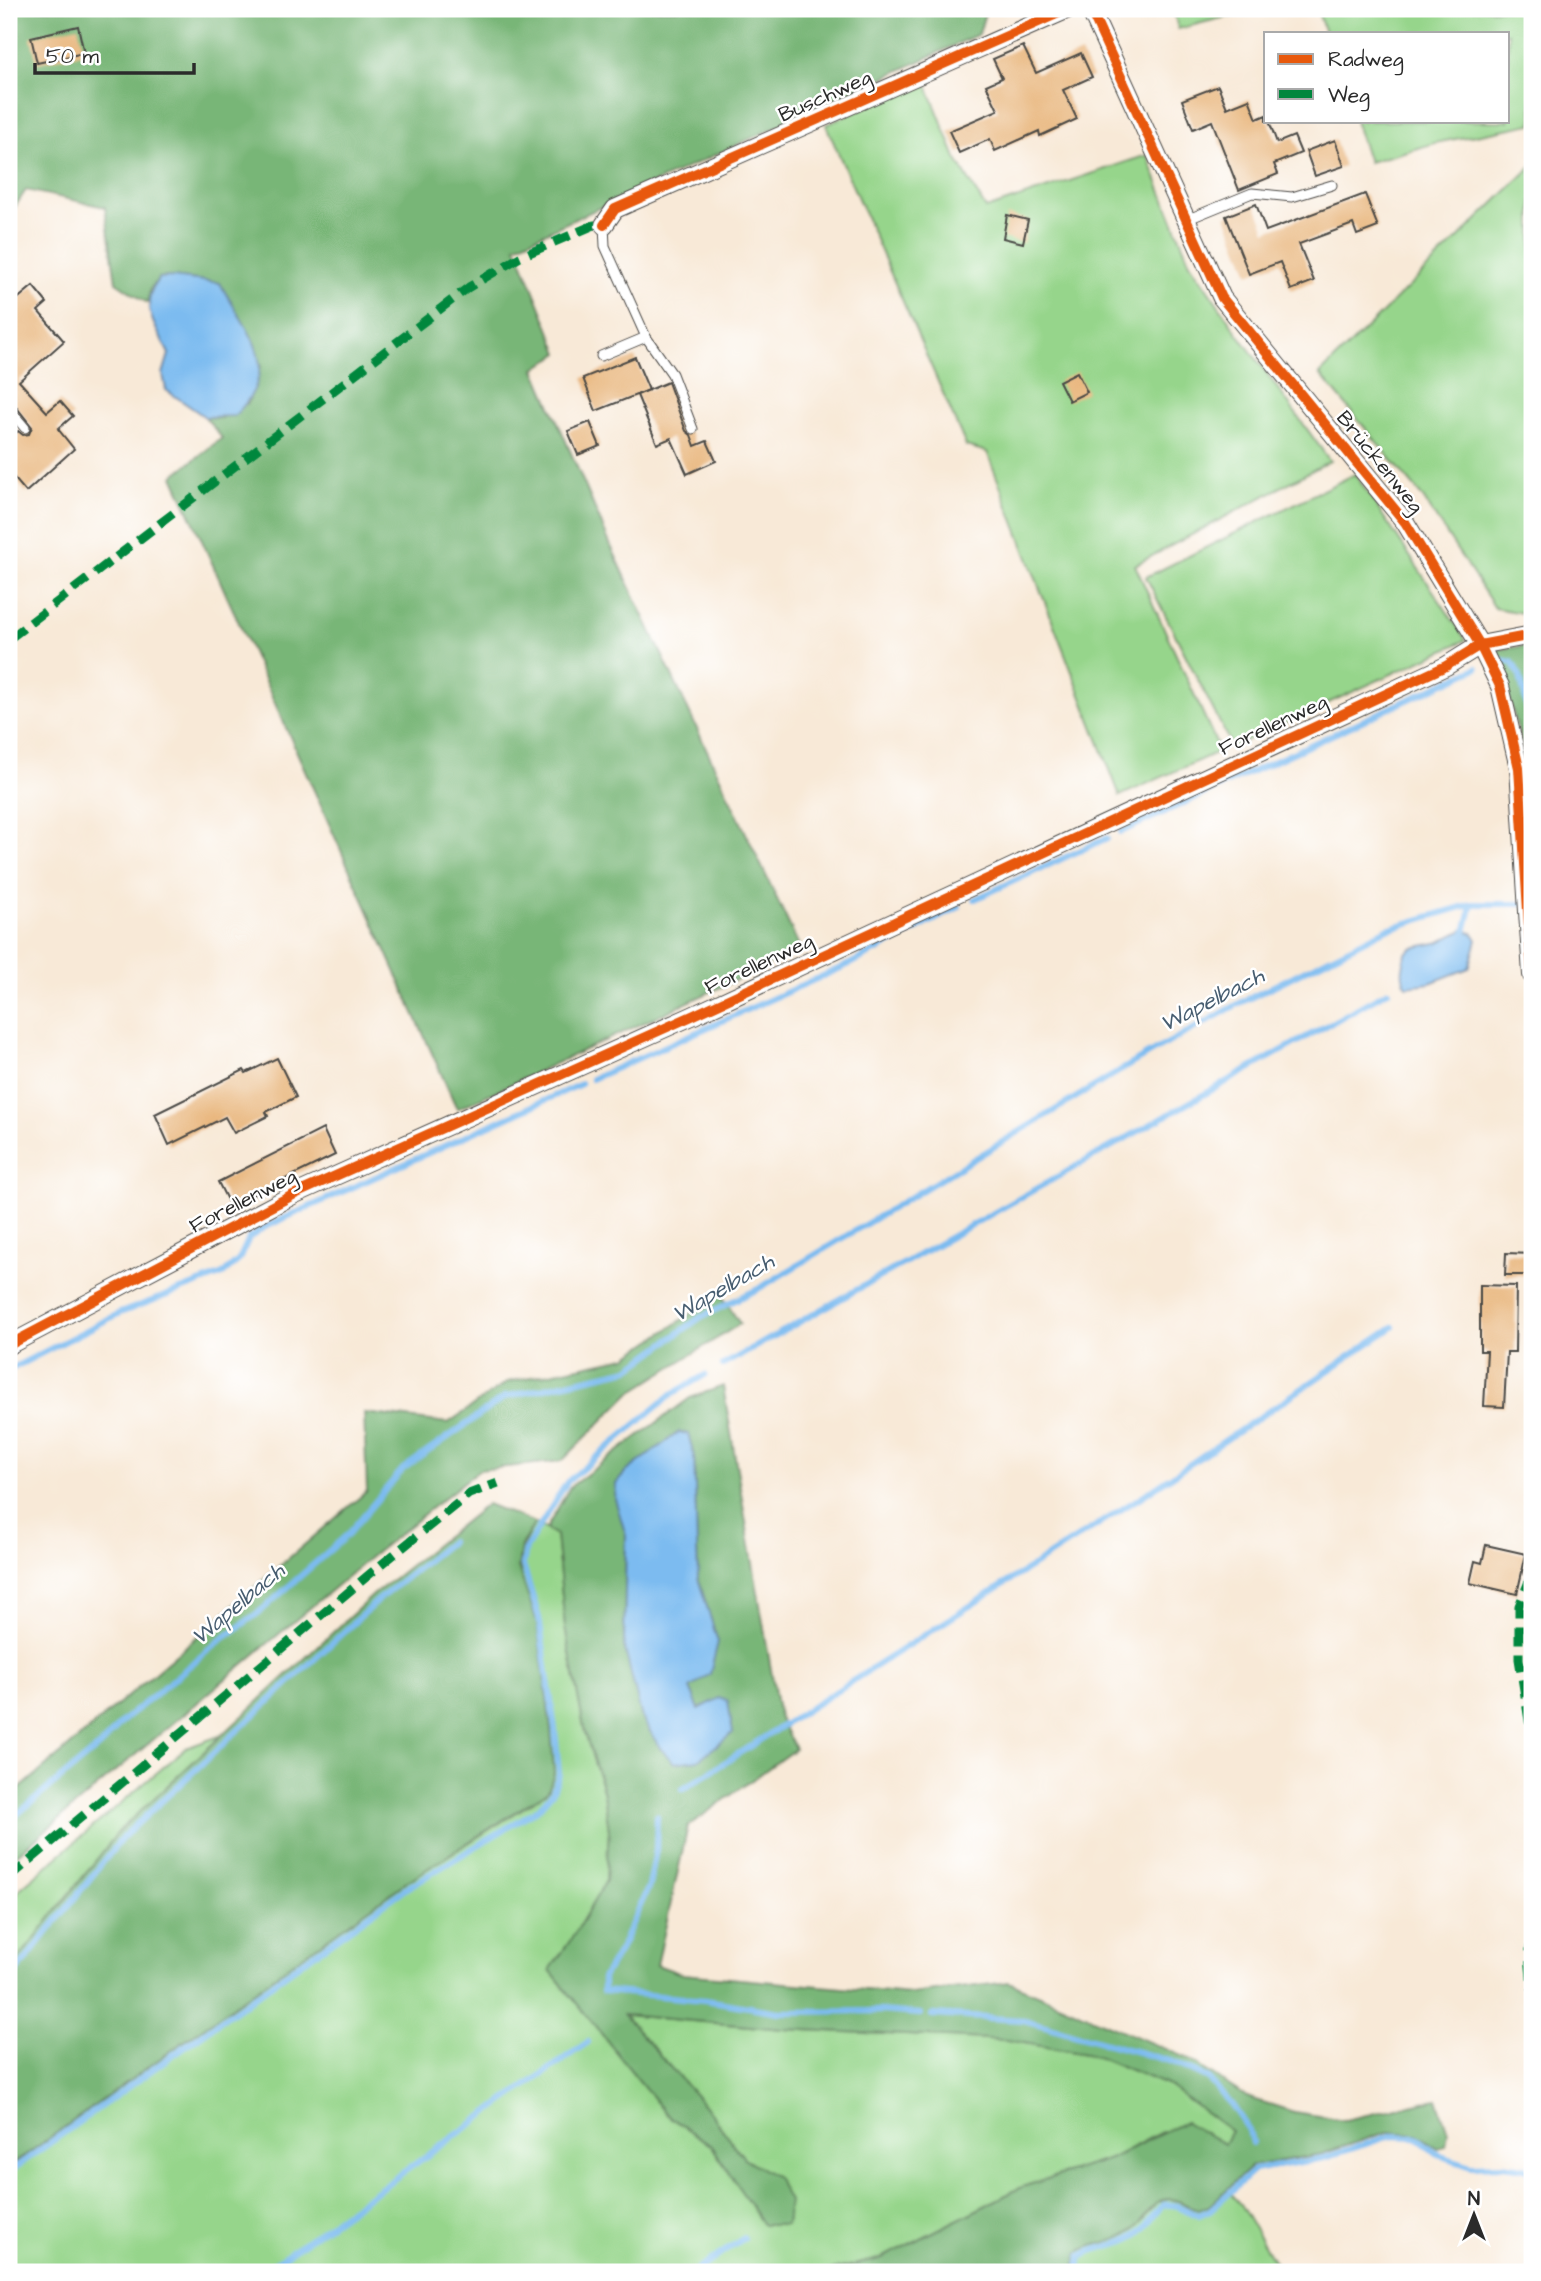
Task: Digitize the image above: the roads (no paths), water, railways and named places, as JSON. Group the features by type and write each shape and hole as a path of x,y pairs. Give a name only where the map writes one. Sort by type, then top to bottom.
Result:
{"street":[{"name":"Buschweg","path":"604,225 615,209 1068,9"},
{"name":"Brückenweg","path":"1090,9 1222,298 1405,522 1480,645 1500,686 1519,768 1532,975"},
{"name":"Forellenweg","path":"9,1345 293,1195 692,1016 1446,666 1480,645 1532,635"}],"lane":[{"path":"1186,220 1252,193 1292,197 1332,185"},
{"path":"604,225 605,246 646,337 672,374 693,429"},
{"path":"601,356 646,337"},
{"path":"9,409 25,428"}],"water":[{"path":"159,278 220,283 250,334 260,365 258,381 249,398 234,416 205,417 166,390 163,374 169,354 154,325 149,298"},
{"path":"1463,930 1473,933 1477,940 1469,968 1430,983 1407,986 1403,974 1406,953 1412,948 1440,942"},
{"path":"679,1432 688,1434 694,1455 698,1578 718,1642 710,1674 690,1688 699,1709 719,1698 728,1701 733,1733 698,1760 674,1763 660,1748 642,1718 624,1646 626,1536 615,1499 616,1484 626,1472"}],"waterway":[{"path":"1501,660 1512,662 1520,676 1532,728"},
{"path":"1121,832 1477,668"},
{"path":"975,899 1107,838"},
{"path":"1464,936 1472,904"},
{"name":"Wapelbach","path":"9,1821 101,1745 124,1720 217,1643 262,1610 347,1535 403,1469 505,1397 629,1369 701,1317 758,1289 1148,1054 1240,1003 1387,929 1472,904 1527,904"},
{"path":"592,1079 852,963 959,907"},
{"path":"723,1365 1388,991"},
{"path":"9,1370 120,1313 223,1274 239,1260 249,1238 265,1227 581,1084"},
{"path":"683,1789 1141,1497 1393,1327"},
{"path":"9,2172 405,1889 538,1809 552,1793 559,1774 555,1729 539,1618 523,1565 526,1548 567,1482 672,1394 705,1375"},
{"path":"9,1981 123,1837 378,1600 450,1542"},
{"path":"657,1816 656,1850 649,1886 622,1946 603,1978 603,1991 705,2000 779,2012 880,2011 920,2014"},
{"path":"932,2015 1024,2020 1173,2062 1207,2078 1232,2105 1249,2130 1252,2143"},
{"path":"262,2272 588,2042"},
{"path":"1078,2272 1081,2256 1138,2234 1163,2205 1178,2206 1199,2215 1210,2210 1254,2170 1324,2158 1390,2136 1416,2137 1441,2156 1472,2166 1502,2165 1525,2168 1532,2172"},
{"path":"695,2272 744,2238"}]}
